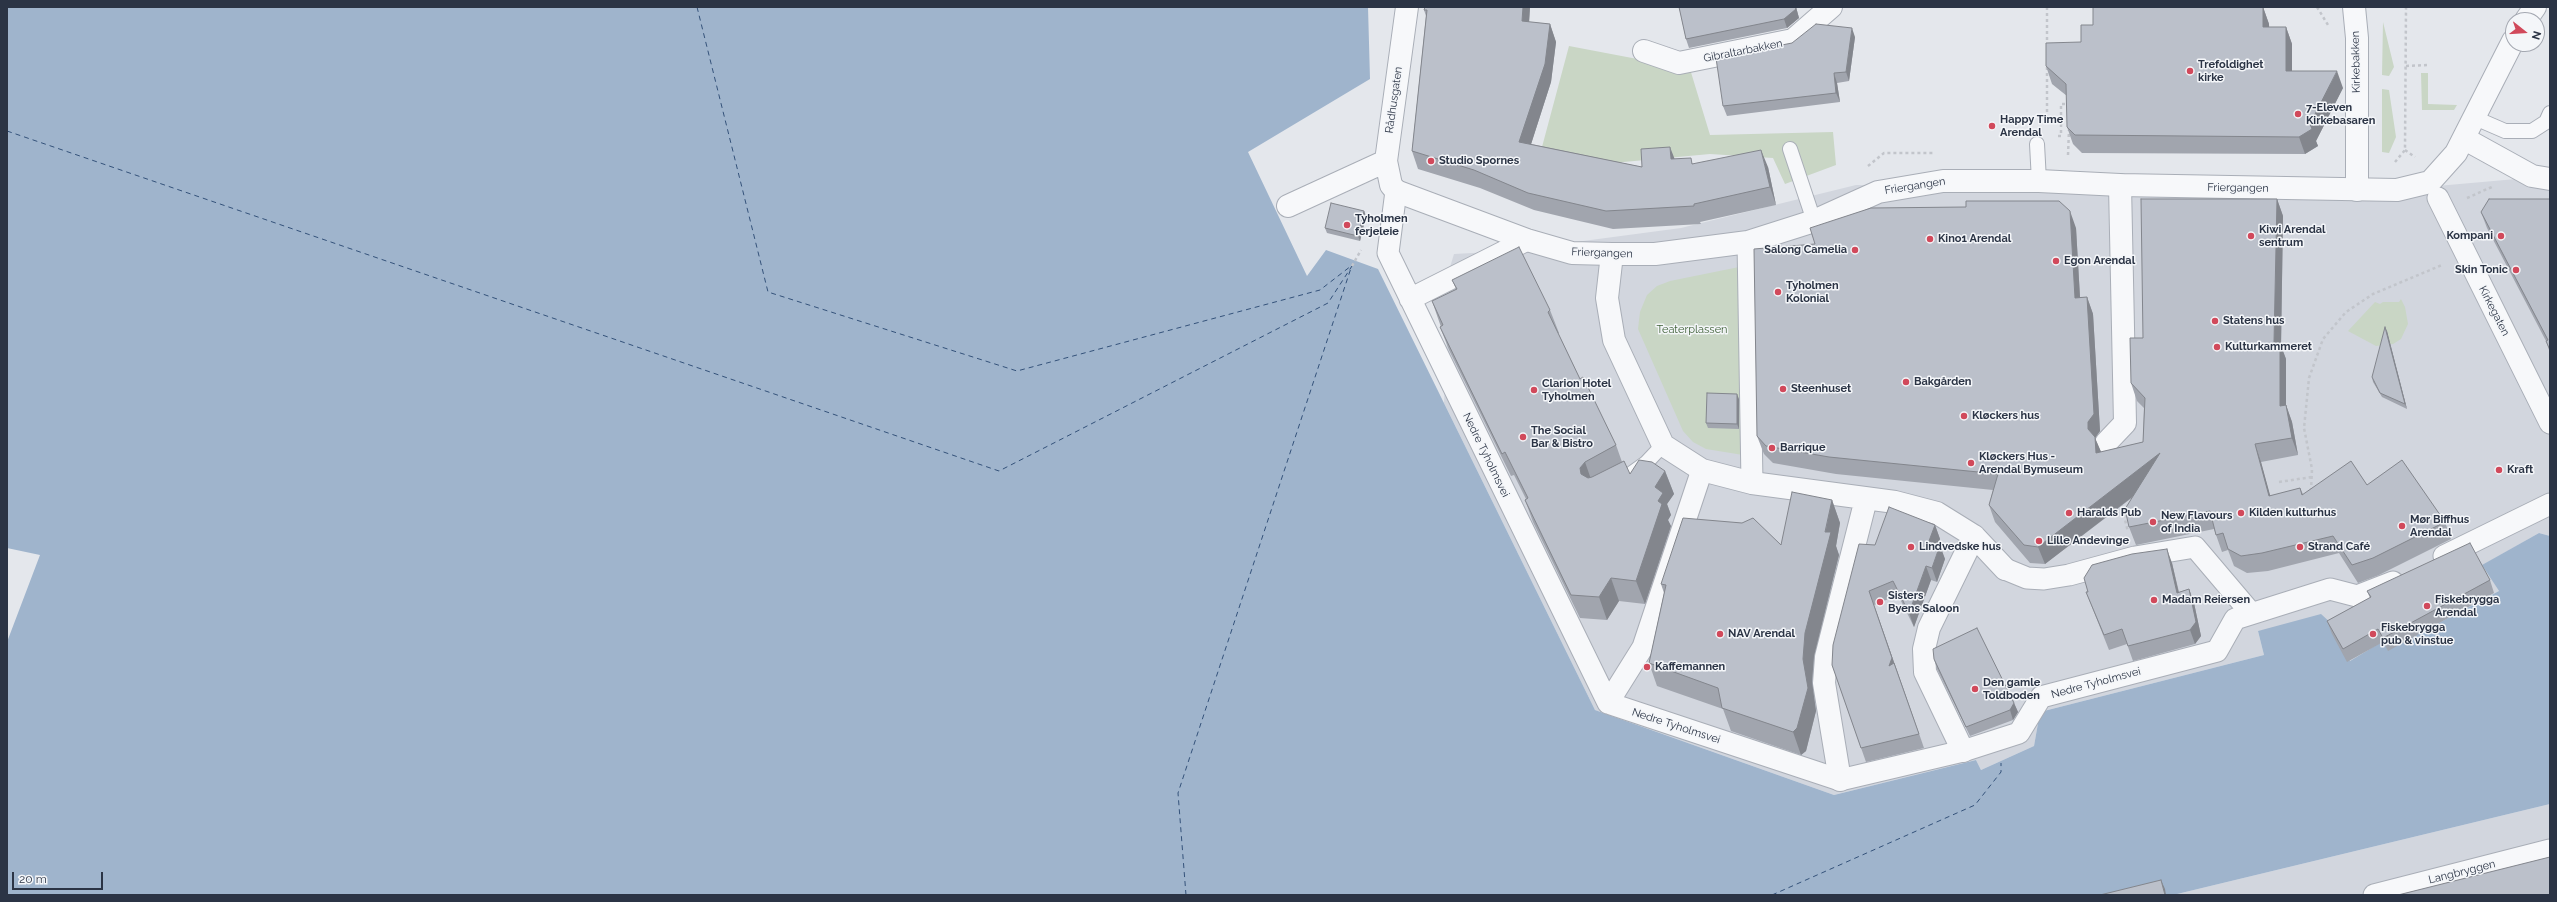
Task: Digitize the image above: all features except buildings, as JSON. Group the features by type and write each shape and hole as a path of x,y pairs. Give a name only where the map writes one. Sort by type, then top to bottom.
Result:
{"street":[{"name":"Rådhusgaten","path":"1396,191 1391,185 1386,161 1407,7"},
{"name":"Gibraltarbakken","path":"1644,51 1679,64 1793,40 1831,7"},
{"name":"Kirkebakken","path":"2354,7 2357,38 2357,190"},
{"path":"2437,196 2456,153 2465,139 2508,52"},
{"path":"2465,139 2532,176 2550,179"},
{"path":"1288,206 1386,161"},
{"name":"Friergangen","path":"1396,191 1527,240 1572,253 1612,254 1655,254 1748,242 1814,221 1878,192 1943,181 2039,181 2120,186 2397,190 2437,196"},
{"path":"2106,443 2125,423 2120,186"},
{"name":"Nedre Tyholmsvei","path":"1396,191 1388,253 1608,703 1840,780 1963,751 2019,732 2042,697 2217,651 2235,619 2330,589 2357,596 2384,586 2550,504"},
{"name":"Kirkegaten","path":"2437,196 2550,423"},
{"path":"1410,299 1527,240"},
{"path":"1748,242 1752,484"},
{"path":"1612,254 1607,298 1614,340 1663,445 1702,470 1752,484 1895,502 1937,513 1974,536 2005,570 2027,578 2044,579 2069,575 2135,557 2194,547 2251,613"},
{"path":"1608,703 1643,647 1702,470"},
{"path":"1840,780 1824,684 1826,656 1866,499"},
{"path":"1963,751 1925,672 1924,649 1929,628 1974,536"},
{"name":"Langbryggen","path":"2374,895 2550,850"}],"lane":[{"path":"2475,118 2505,131 2532,131 2546,122 2550,113"},
{"path":"2037,144 2039,181"},
{"path":"1790,149 1814,221"},
{"path":"1618,481 1646,463 1663,445"}],"path":[{"path":"2047,7 2047,45"},
{"path":"2388,162 2395,162 2405,150 2406,7"},
{"path":"2047,60 2047,129"},
{"path":"2406,66 2427,65"},
{"path":"2055,137 2061,136 2061,104 2069,104 2069,111"},
{"path":"2068,154 2069,125"},
{"path":"2405,150 2419,160"},
{"path":"2437,196 2496,185"},
{"path":"2311,497 2312,477 2304,428 2309,378 2323,339 2346,312 2373,294 2466,255"},
{"path":"2279,482 2312,477"},
{"path":"2120,496 2135,557"}],"shaded area":[{"path":"2550,176 2550,536 2539,533 2483,565 2499,591 2388,651 2383,641 2350,661 2333,625 2258,631 2264,655 2040,712 2034,746 1981,770 1976,760 1834,795 1595,710 1444,403 1450,267 1454,254 1508,251 1681,228 1856,185 2392,190"},
{"path":"2550,804 2550,895 2173,895"}],"green space":[{"path":"2383,22 2394,67 2389,76 2382,75"},
{"path":"1569,46 1690,69 1710,135 1833,132 1836,165 1785,184 1773,158 1710,154 1602,164 1542,147"},
{"path":"2421,73 2428,73 2428,104 2457,105 2454,110 2422,110"},
{"path":"2382,89 2389,90 2396,137 2389,153 2382,152"},
{"name":"Teaterplassen","path":"1744,266 1743,455 1706,449 1693,442 1683,431 1638,329 1640,312 1647,295 1657,286 1670,281"},
{"path":"2401,299 2405,307 2408,324 2401,339 2393,344 2376,346 2348,331 2375,302 2380,304 2383,302 2399,302"}],"water":[{"path":"7,7 1368,7 1370,79 1248,152 1307,276 1326,250 1378,269 1595,710 1834,795 1976,760 1981,770 2034,746 2040,712 2264,655 2258,631 2321,614 2333,625 2350,661 2383,641 2388,650 2499,591 2482,565 2539,533 2550,536 2550,804 2173,895 7,895 7,642 40,555 7,548"}],"ferry route":[{"path":"697,7 768,292 1017,371 1320,290 1351,266"},
{"path":"7,131 999,471 1328,303 1352,266"},
{"path":"1186,895 1178,793 1351,268"},
{"path":"1772,895 1975,805 2001,772 2001,763"}],"place":[{"name":"Trefoldighet kirke","path":"2190,71"},
{"name":"7-Eleven Kirkebasaren","path":"2298,114"},
{"name":"Happy Time Arendal","path":"1992,126"},
{"name":"Studio Spornes","path":"1431,161"},
{"name":"Tyholmen ferjeleie","path":"1347,225"},
{"name":"Kiwi Arendal sentrum","path":"2251,236"},
{"name":"Kompani","path":"2501,236"},
{"name":"Kino1 Arendal","path":"1930,239"},
{"name":"Salong Camelia","path":"1855,250"},
{"name":"Egon Arendal","path":"2056,261"},
{"name":"Skin Tonic","path":"2516,270"},
{"name":"Tyholmen Kolonial","path":"1778,292"},
{"name":"Statens hus","path":"2215,321"},
{"name":"Kulturkammeret","path":"2217,347"},
{"name":"Bakgården","path":"1906,382"},
{"name":"Steenhuset","path":"1783,389"},
{"name":"Clarion Hotel Tyholmen","path":"1534,390"},
{"name":"Kløckers hus","path":"1964,416"},
{"name":"The Social Bar & Bistro","path":"1523,437"},
{"name":"Barrique","path":"1772,448"},
{"name":"Kløckers Hus - Arendal Bymuseum","path":"1971,463"},
{"name":"Kraft","path":"2499,470"},
{"name":"Haralds Pub","path":"2069,513"},
{"name":"Kilden kulturhus","path":"2241,513"},
{"name":"New Flavours of India","path":"2153,522"},
{"name":"Mør Biffhus Arendal","path":"2402,526"},
{"name":"Lille Andevinge","path":"2039,541"},
{"name":"Lindvedske hus","path":"1911,547"},
{"name":"Strand Café","path":"2300,547"},
{"name":"Madam Reiersen","path":"2154,600"},
{"name":"Sisters Byens Saloon","path":"1880,602"},
{"name":"Fiskebrygga Arendal","path":"2427,606"},
{"name":"NAV Arendal","path":"1720,634"},
{"name":"Fiskebrygga pub & vinstue","path":"2373,634"},
{"name":"Kaffemannen","path":"1647,667"},
{"name":"Den gamle Toldboden","path":"1975,689"}]}
